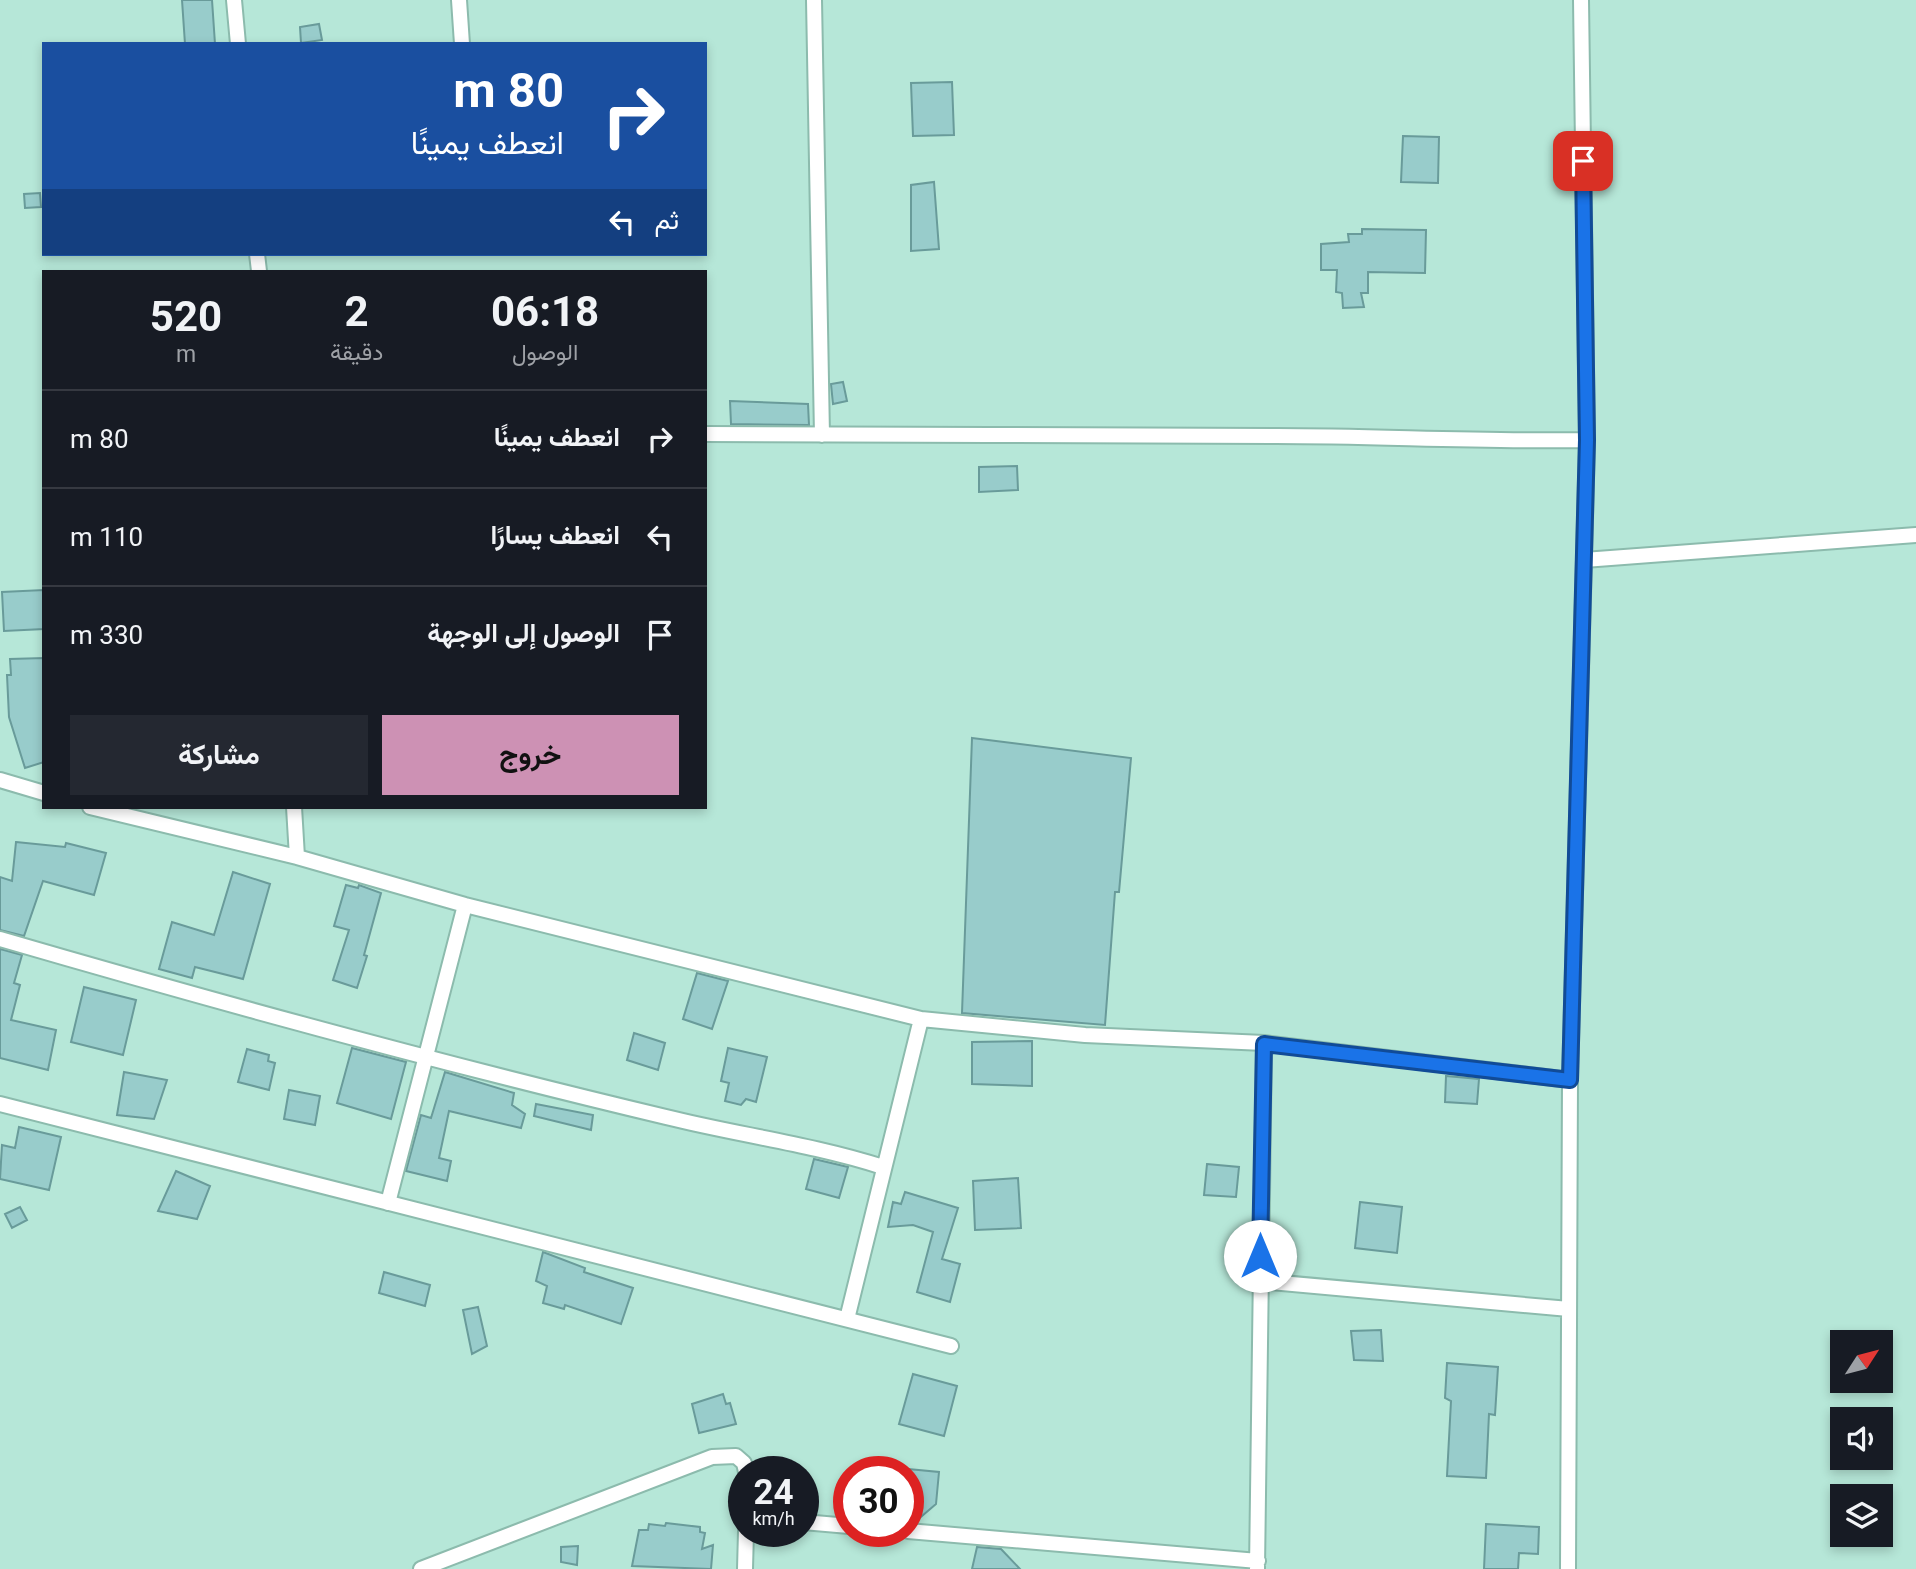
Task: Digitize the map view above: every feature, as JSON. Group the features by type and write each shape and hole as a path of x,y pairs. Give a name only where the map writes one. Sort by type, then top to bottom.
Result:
{"street":[{"path":"234,0 238,42"},
{"path":"459,0 462,42"},
{"path":"814,0 822,435"},
{"path":"1568,1569 1570,1080 1578,686 1587,440 1581,0"},
{"path":"707,434 1277,436 1477,442 1587,440"},
{"path":"1584,560 1916,535"},
{"path":"0,780 42,792"},
{"path":"98,809 297,857 465,905 921,1019 1085,1035 1264,1044 1570,1080"},
{"path":"294,809 297,857"},
{"path":"388,1203 465,905"},
{"path":"0,939 192,995 668,1118 818,1147 883,1167"},
{"path":"847,1319 921,1019"},
{"path":"924,1533 1258,1565 1264,1044"},
{"path":"0,1104 951,1346"},
{"path":"1260,1281 1569,1309"},
{"path":"421,1569 712,1457 726,1454 733,1456"},
{"path":"745,1569 746,1547"}],"building":[{"path":"182,0 212,0 215,42 185,42"},
{"path":"319,24 322,40 301,42 300,27"},
{"path":"952,82 954,135 913,136 911,83"},
{"path":"1403,136 1439,137 1438,183 1401,182"},
{"path":"934,182 939,249 911,251 911,185"},
{"path":"40,193 41,207 25,208 24,194"},
{"path":"1362,229 1426,230 1425,273 1368,272 1368,293 1361,293 1364,307 1343,308 1342,293 1336,292 1337,270 1321,270 1321,244 1349,242 1348,234 1362,234"},
{"path":"843,382 847,401 833,404 831,384"},
{"path":"730,401 808,404 809,425 731,424"},
{"path":"1017,466 1018,490 979,492 979,467"},
{"path":"42,590 42,629 4,631 2,592"},
{"path":"42,658 42,763 25,768 9,717 7,675 11,675 10,659"},
{"path":"972,738 1131,758 1119,892 1115,892 1105,1025 962,1013"},
{"path":"16,842 65,847 66,843 106,853 94,895 43,881 24,936 0,930 0,877 12,881"},
{"path":"233,872 270,884 243,979 195,967 192,978 159,969 172,922 214,935"},
{"path":"346,885 358,888 359,885 381,893 357,988 333,980 349,930 334,926"},
{"path":"0,949 22,955 14,983 20,985 11,1020 56,1030 48,1070 0,1058"},
{"path":"697,973 728,981 712,1029 683,1019"},
{"path":"84,987 136,1000 123,1055 71,1042"},
{"path":"634,1033 665,1043 658,1070 627,1060"},
{"path":"1032,1041 1032,1086 972,1084 972,1042"},
{"path":"352,1048 406,1062 391,1119 337,1103"},
{"path":"728,1048 767,1057 756,1102 746,1099 741,1105 725,1101 729,1083 721,1081"},
{"path":"247,1049 269,1055 268,1061 275,1063 269,1090 238,1082"},
{"path":"124,1072 167,1080 154,1119 117,1115"},
{"path":"445,1072 514,1093 512,1105 525,1114 521,1128 449,1111 439,1158 451,1161 447,1181 406,1171 421,1115 431,1118"},
{"path":"1446,1076 1479,1079 1477,1104 1445,1102"},
{"path":"289,1090 320,1096 315,1125 284,1119"},
{"path":"536,1104 593,1115 591,1130 534,1116"},
{"path":"19,1127 61,1137 49,1190 0,1179 2,1145 15,1148"},
{"path":"814,1159 848,1167 839,1198 806,1189"},
{"path":"1207,1164 1239,1167 1236,1197 1204,1195"},
{"path":"176,1171 210,1186 197,1219 158,1211"},
{"path":"1018,1178 1021,1228 975,1230 973,1181"},
{"path":"905,1192 958,1208 942,1259 960,1264 950,1302 917,1292 933,1232 913,1225 888,1227 893,1202 901,1204"},
{"path":"1360,1202 1402,1207 1397,1253 1355,1248"},
{"path":"20,1207 27,1220 12,1228 5,1214"},
{"path":"543,1252 585,1268 584,1272 633,1288 621,1324 565,1305 564,1309 543,1303 547,1286 536,1281"},
{"path":"384,1272 430,1285 425,1306 379,1293"},
{"path":"478,1307 487,1346 472,1354 463,1310"},
{"path":"1381,1330 1383,1361 1354,1360 1351,1331"},
{"path":"1447,1363 1498,1367 1495,1415 1489,1414 1486,1478 1447,1476 1451,1401 1445,1398"},
{"path":"913,1374 957,1386 944,1436 899,1424"},
{"path":"723,1394 726,1404 730,1403 736,1424 699,1433 692,1404"},
{"path":"924,1471 939,1472 936,1504 924,1514"},
{"path":"666,1523 700,1527 700,1532 705,1533 702,1549 713,1545 711,1569 632,1566 639,1530 648,1530 649,1524 665,1526"},
{"path":"1486,1524 1539,1527 1538,1554 1519,1553 1518,1569 1484,1569"},
{"path":"578,1546 577,1565 561,1562 561,1547"},
{"path":"977,1547 1001,1549 1020,1569 972,1569"}],"route":[{"path":"1260,1256 1264,1044 1570,1080 1573,871 1587,440 1583,161"}]}
